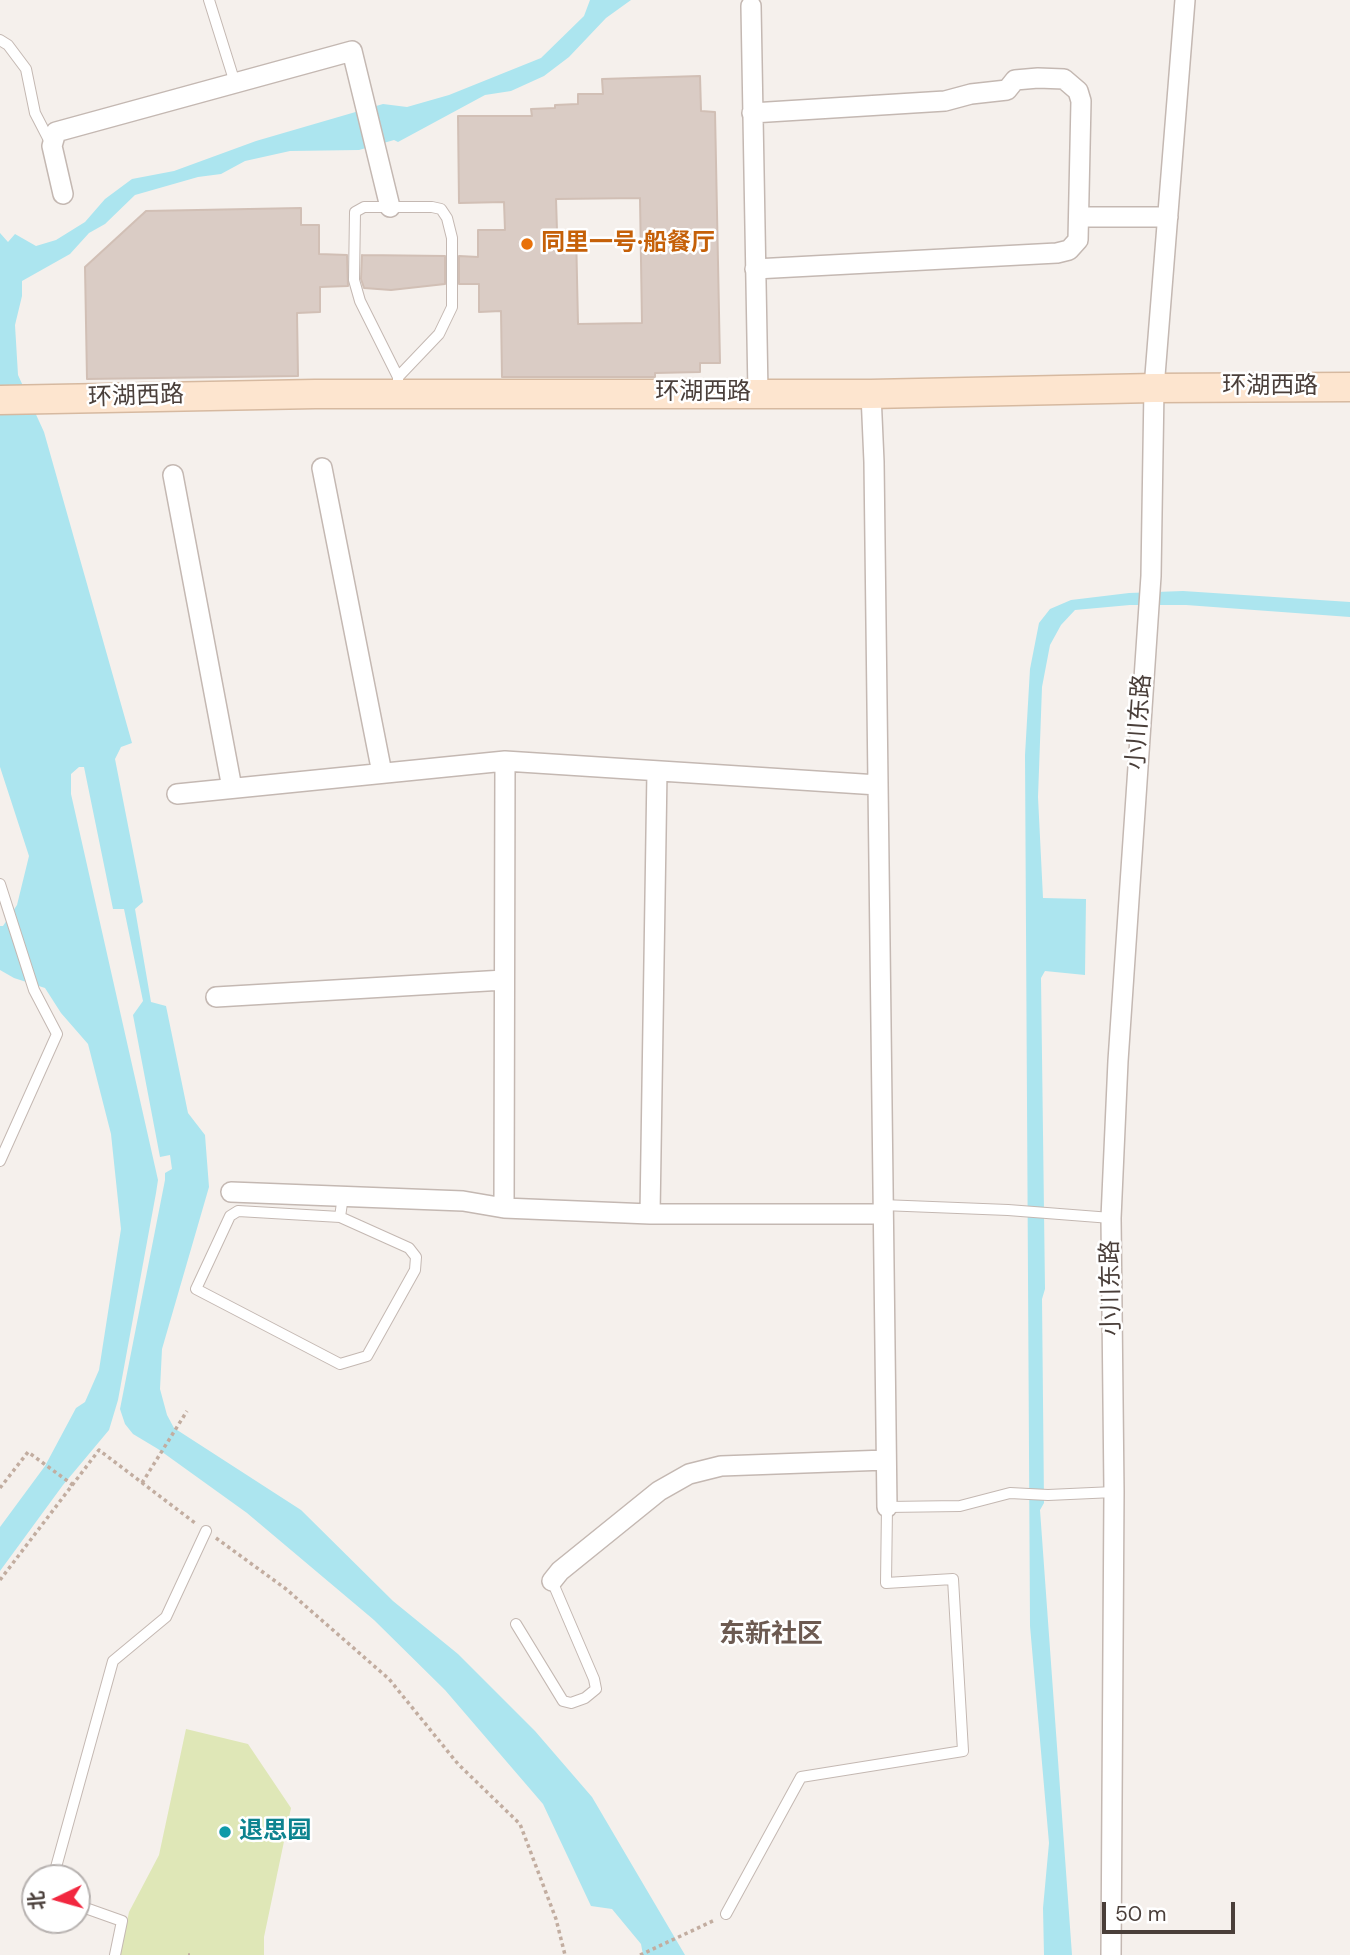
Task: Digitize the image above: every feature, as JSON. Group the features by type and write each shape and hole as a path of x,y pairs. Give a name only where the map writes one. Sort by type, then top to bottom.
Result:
{"main road":[{"name":"环湖西路","path":"0,400 225,395 398,386 871,394 1350,387"}],"street":[{"name":"小川东路","path":"1111,1955 1114,1492 1111,1218 1118,1061 1151,576 1154,388 1185,0"},
{"path":"751,6 758,393"},
{"path":"63,194 52,146 56,132 352,51 390,207"},
{"path":"751,113 945,102 971,94 1007,90 1015,80 1038,78 1064,79 1078,91 1081,101 1080,217 1078,240 1069,250 1057,253 755,269"},
{"path":"1080,217 1168,217"},
{"path":"871,394 887,1507"},
{"path":"322,468 382,773"},
{"path":"173,475 232,788"},
{"path":"177,794 505,761 878,785"},
{"path":"504,1208 505,761"},
{"path":"650,1214 657,771"},
{"path":"216,997 504,980"},
{"path":"231,1192 463,1201 504,1208 650,1214 883,1210"},
{"path":"552,1581 560,1571 659,1491 689,1474 721,1466 886,1460"}],"lane":[{"path":"209,0 235,83"},
{"path":"0,40 8,45 26,69 35,113 52,146"},
{"path":"364,207 441,209 447,218 452,238 452,307 439,334 398,386 360,301 354,280 355,212 364,207"},
{"path":"0,884 34,990 57,1034 0,1161"},
{"path":"340,1217 343,1196"},
{"path":"883,1210 1008,1210 1111,1218"},
{"path":"238,1211 340,1217 409,1248 416,1257 415,1270 367,1356 340,1364 196,1289 230,1216 238,1211"},
{"path":"726,1914 801,1777 963,1751 953,1579 886,1583 887,1507 960,1506 1010,1493 1048,1495 1114,1492"},
{"path":"57,1864 113,1661 166,1617 206,1531"},
{"path":"516,1624 563,1701 571,1703 585,1698 596,1689 552,1581"},
{"path":"91,1910 122,1921 115,1955"}],"path":[{"path":"142,1483 187,1411"},
{"path":"0,1580 99,1450 286,1589 389,1678 458,1764 520,1824 556,1919 565,1955"},
{"path":"0,1488 29,1452 72,1484"},
{"path":"640,1955 726,1914"}],"green space":[{"name":"退思园","path":"186,1729 248,1744 291,1808 264,1937 264,1955 120,1955 129,1912 159,1855"}],"water":[{"path":"590,0 631,0 606,18 569,57 544,76 511,91 485,95 398,142 394,140 359,150 290,151 245,161 221,174 198,177 135,195 105,224 89,233 70,254 22,281 22,296 15,325 18,375 44,432 132,743 121,747 115,759 143,902 135,909 151,1002 166,1006 188,1113 205,1135 209,1187 162,1349 160,1389 167,1415 174,1428 301,1510 393,1601 458,1654 535,1731 592,1797 685,1955 643,1955 641,1944 612,1909 591,1906 543,1804 445,1690 374,1620 247,1513 133,1434 125,1424 120,1409 165,1173 172,1169 170,1155 160,1157 133,1015 143,1001 124,909 113,909 84,767 79,767 71,774 71,794 158,1180 118,1400 109,1430 63,1485 0,1571 0,1527 45,1466 76,1408 85,1402 99,1370 121,1229 111,1134 88,1044 61,1013 45,988 14,978 0,970 0,926 3,926 17,905 29,856 0,767 0,233 8,242 15,234 36,246 56,240 85,222 105,199 132,179 174,171 256,141 383,104 407,107 449,95 541,58 584,16"},
{"path":"1183,591 1350,602 1350,617 1186,605 1130,605 1075,610 1061,625 1050,645 1042,687 1038,797 1043,898 1086,899 1085,975 1045,971 1041,978 1045,1289 1042,1299 1044,1503 1040,1510 1072,1955 1044,1955 1043,1908 1049,1843 1030,1626 1025,755 1030,669 1039,623 1050,609 1071,600 1129,593"}],"building":[{"name":"同里一号·船餐厅","path":"700,76 701,111 715,112 720,363 700,363 700,372 655,373 655,377 502,377 501,311 479,312 479,284 459,284 459,256 478,257 478,230 505,230 504,202 459,203 458,116 532,116 531,109 578,104 578,94 603,94 602,79","holes":["640,198 642,323 578,324 576,231 557,231 556,199"]},
{"path":"301,208 301,225 319,225 319,254 347,255 348,286 320,287 320,312 297,313 298,376 87,379 85,267 146,211"},
{"path":"362,255 445,256 445,284 391,290 364,288 361,279"}],"place":[{"name":"同里一号·船餐厅","path":"527,244"},
{"name":"退思园","path":"225,1832"}],"district":[{"name":"东新社区","path":"771,1635"}]}
